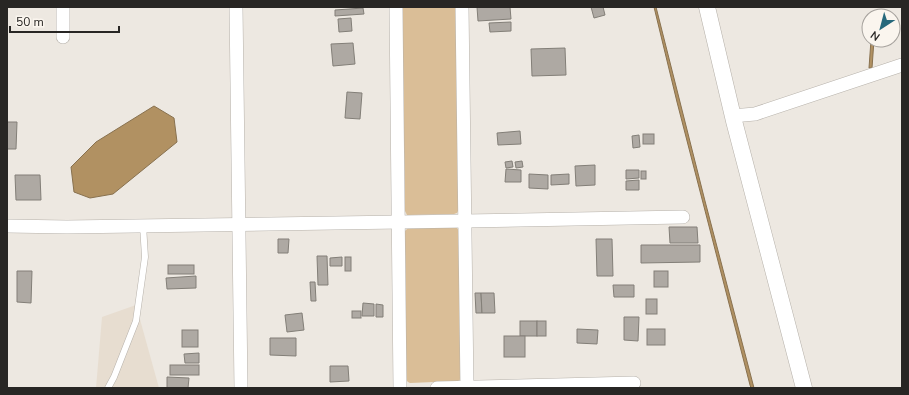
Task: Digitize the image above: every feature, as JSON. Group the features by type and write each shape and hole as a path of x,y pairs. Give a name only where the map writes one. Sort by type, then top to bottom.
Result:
{"street":[{"path":"63,7 63,37"},
{"path":"236,7 241,388"},
{"path":"396,7 400,388"},
{"path":"462,7 467,388"},
{"path":"706,7 732,116 804,388"},
{"path":"732,116 755,114 902,65"},
{"path":"7,226 399,222 683,217"},
{"path":"437,388 634,383"}],"lane":[{"path":"108,388 114,377 136,321 145,256 143,225"}],"shaded area":[{"path":"402,7 456,7 459,209 457,213 454,214 407,215 405,211"},
{"path":"654,7 656,7 754,388 751,388 750,385"},
{"path":"870,48 873,48 872,68 869,68"},
{"path":"154,106 174,118 177,142 113,194 90,198 74,192 71,167 96,142"},
{"path":"408,228 457,228 459,231 461,379 458,381 410,383 406,380 405,231"},
{"path":"136,305 159,388 96,388 102,317"}],"building":[{"path":"477,7 510,7 511,19 478,21"},
{"path":"591,7 603,7 605,15 594,18"},
{"path":"363,8 364,14 335,16 335,10"},
{"path":"351,18 352,31 339,32 338,19"},
{"path":"511,22 511,31 490,32 489,23"},
{"path":"353,43 355,64 333,66 331,44"},
{"path":"565,48 566,75 532,76 531,49"},
{"path":"347,92 362,93 360,119 345,118"},
{"path":"7,122 17,122 16,149 7,149"},
{"path":"520,131 521,144 498,145 497,133"},
{"path":"643,134 654,134 654,144 643,144"},
{"path":"639,135 640,147 633,148 632,136"},
{"path":"512,161 513,167 506,168 505,162"},
{"path":"522,161 523,167 516,168 515,162"},
{"path":"595,165 595,185 576,186 575,166"},
{"path":"506,169 521,170 521,182 505,182"},
{"path":"626,170 639,170 639,178 626,179"},
{"path":"641,171 646,171 646,179 641,179"},
{"path":"529,174 548,175 548,189 529,188"},
{"path":"569,174 569,184 551,185 551,175"},
{"path":"15,175 40,175 41,200 16,200"},
{"path":"639,180 639,190 626,190 626,181"},
{"path":"669,227 697,227 698,243 670,243"},
{"path":"278,239 289,239 288,253 278,253"},
{"path":"596,239 612,239 613,276 597,276"},
{"path":"641,245 700,245 700,262 641,263"},
{"path":"317,256 327,256 328,285 318,285"},
{"path":"342,257 342,266 330,266 330,258"},
{"path":"345,257 351,257 351,271 345,271"},
{"path":"168,265 194,265 194,274 168,274"},
{"path":"17,271 32,271 31,303 17,302"},
{"path":"654,271 668,271 668,287 654,287"},
{"path":"196,276 196,288 167,289 166,278"},
{"path":"310,282 315,282 316,301 311,301"},
{"path":"613,285 634,285 634,297 614,297"},
{"path":"475,293 481,293 482,313 476,313"},
{"path":"481,293 494,293 495,313 482,313"},
{"path":"646,299 657,299 657,314 646,314"},
{"path":"363,303 374,304 374,316 362,316"},
{"path":"376,304 383,305 383,317 376,317"},
{"path":"352,311 361,311 361,318 352,318"},
{"path":"302,313 304,330 287,332 285,315"},
{"path":"624,317 639,317 638,341 624,340"},
{"path":"520,321 537,321 537,336 520,336"},
{"path":"537,321 546,321 546,336 537,336"},
{"path":"577,329 598,330 597,344 577,343"},
{"path":"647,329 665,329 665,345 647,345"},
{"path":"182,330 198,330 198,347 182,347"},
{"path":"504,336 525,336 525,357 504,357"},
{"path":"270,338 296,338 296,356 270,355"},
{"path":"199,353 199,363 185,363 184,354"},
{"path":"170,365 199,365 199,375 170,375"},
{"path":"330,366 348,366 349,381 330,382"},
{"path":"167,377 189,378 188,388 167,388"}]}
